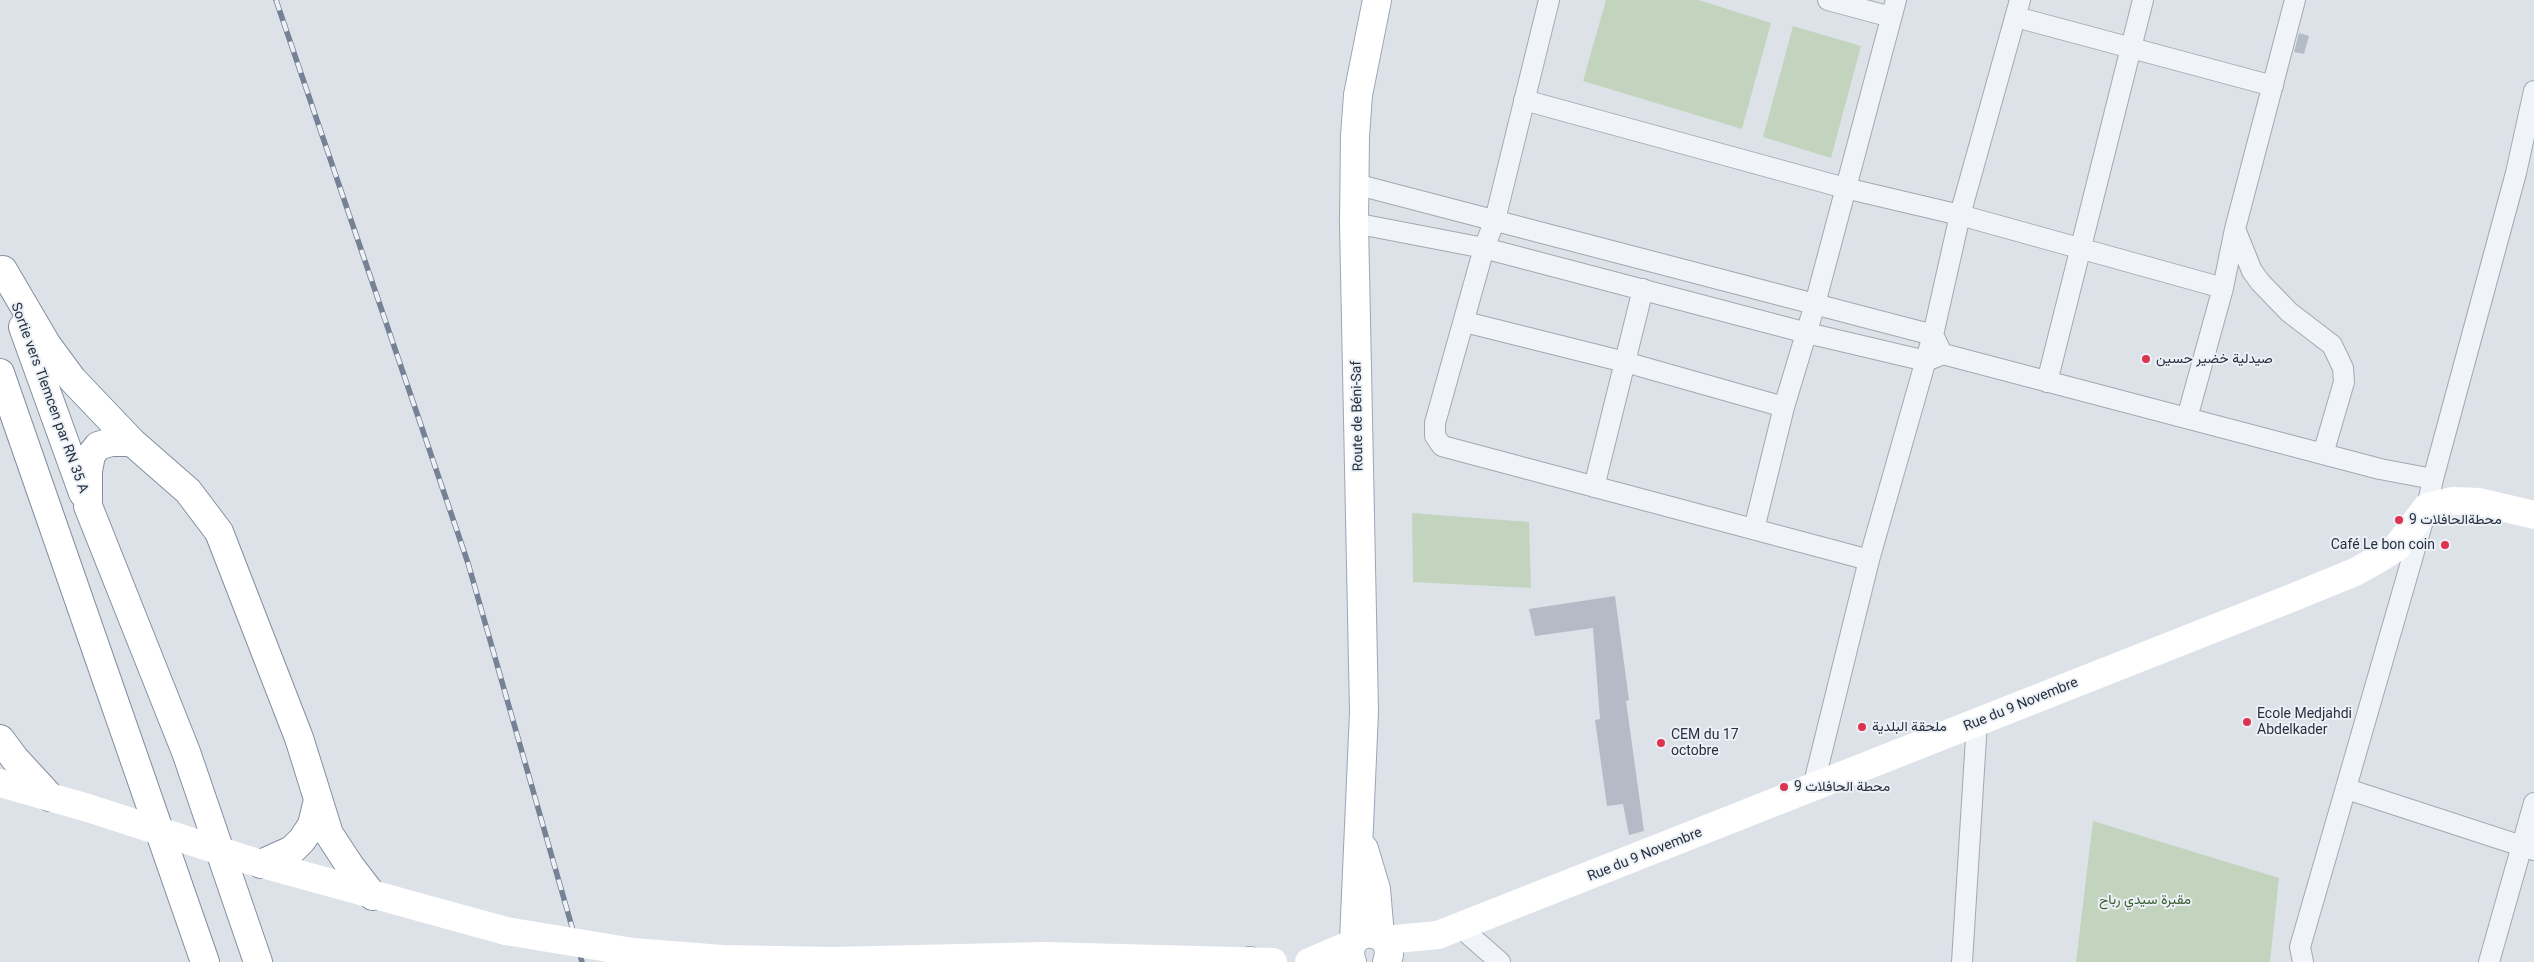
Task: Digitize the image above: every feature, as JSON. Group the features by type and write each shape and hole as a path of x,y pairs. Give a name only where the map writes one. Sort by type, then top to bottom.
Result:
{"main road":[{"name":"Route de Béni-Saf","path":"1371,949 1376,889 1359,834 1364,712 1354,223 1358,95 1377,0"},
{"path":"2,266 48,346 72,380 132,442 188,491 219,532 299,738 330,834 339,851 373,896"},
{"name":"Sortie vers Tlemcen par RN 35 A","path":"2,266 88,506 186,752 258,962"},
{"path":"3,385 206,962"},
{"path":"88,506 88,472 91,455 98,446 111,442 132,442"},
{"path":"2427,507 2452,501 2479,502 2534,515"},
{"name":"Rue du 9 Novembre","path":"1309,962 1449,931 2355,572 2396,548 2427,507"},
{"path":"0,740 14,760 50,797"},
{"path":"0,783 88,808 254,862 373,896 506,931 633,952 722,959 833,961 1044,959 1258,962"},
{"path":"254,862 292,850 302,840 312,825 318,800"}],"street":[{"path":"1548,0 1495,220 1484,248 1465,322 1435,424 1435,436 1442,446 1869,560"},
{"path":"1754,529 1784,407 1815,304 1894,8 1828,0"},
{"path":"2047,382 2143,0"},
{"path":"2187,418 2223,288 2235,229 2295,0"},
{"path":"1813,788 1869,560 1934,357 1932,336 1960,215 2018,9 2130,47 2273,86"},
{"path":"2303,962 2300,947 2347,789 2427,507 2433,479 2525,176 2534,91"},
{"path":"1524,100 1845,188 1960,215 2223,288"},
{"path":"1355,184 1932,336"},
{"path":"1354,223 1484,248 1807,333 1934,357 2047,382 2380,470 2433,479"},
{"path":"2235,229 2252,271 2260,282 2283,306 2332,345 2344,368 2344,382 2323,454"},
{"path":"1594,487 1643,289"},
{"path":"1465,322 1625,362 1784,407"},
{"path":"1962,962 1977,722"},
{"path":"2347,789 2528,849"},
{"path":"2489,962 2528,849 2534,803"},
{"path":"1449,931 1500,962"}],"green space":[{"path":"1606,0 1699,0 1771,23 1742,129 1583,81"},
{"path":"1793,26 1861,46 1831,158 1763,137"},
{"path":"1412,513 1529,522 1531,588 1413,582"},
{"name":"مقبرة سيدي رباح","path":"2093,821 2279,878 2270,962 2076,962"}],"building":[{"path":"2299,33 2309,36 2304,54 2294,52"},
{"path":"1615,596 1629,700 1626,701 1644,831 1629,835 1623,804 1607,806 1595,720 1600,719 1593,628 1535,636 1529,609"}],"railway":[{"path":"276,0 468,563 582,962"}],"place":[{"name":"صيدلية خضير حسين","path":"2146,359"},
{"name":"محطةالحافلات 9","path":"2399,520"},
{"name":"Café Le bon coin","path":"2445,545"},
{"name":"Ecole Medjahdi Abdelkader","path":"2247,722"},
{"name":"ملحقة البلدية","path":"1862,727"},
{"name":"CEM du 17 octobre","path":"1661,743"},
{"name":"محطة الحافلات 9","path":"1784,787"}]}
